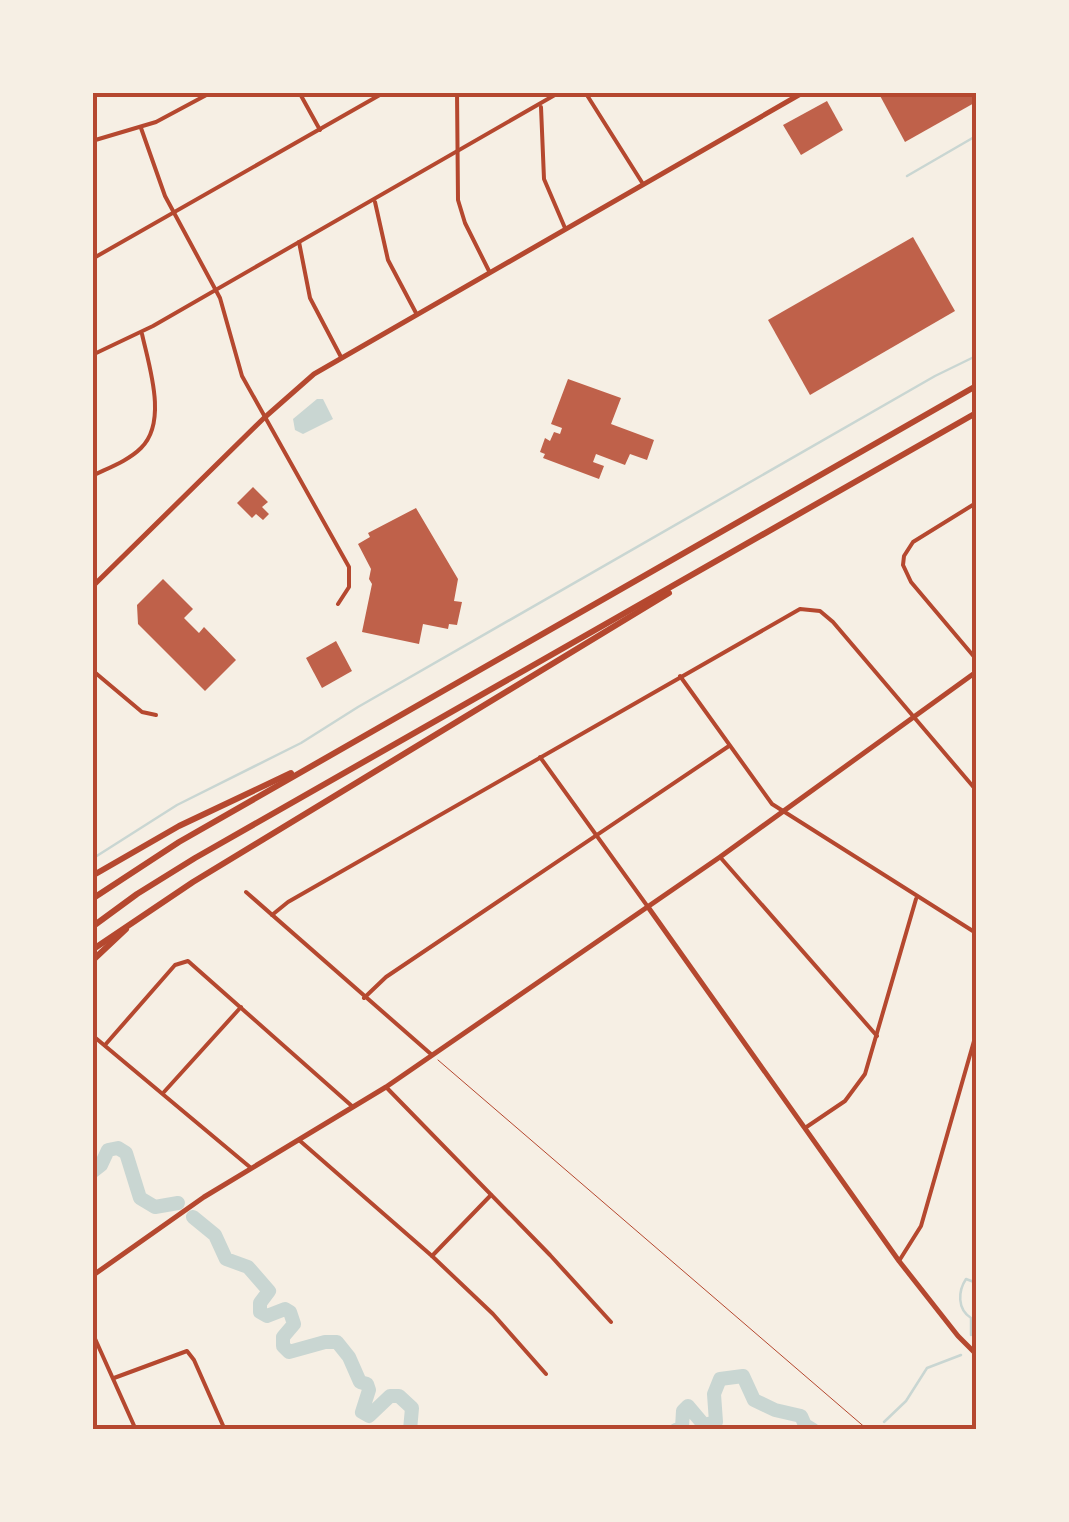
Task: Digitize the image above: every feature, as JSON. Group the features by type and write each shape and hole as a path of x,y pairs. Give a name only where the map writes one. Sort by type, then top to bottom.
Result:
{"highway":[{"path":"92,900 156,856 976,386"},
{"path":"92,928 184,864 976,413"},
{"path":"92,950 171,896 779,526"},
{"path":"92,876 189,821 333,754"},
{"path":"92,961 122,932 171,896"}],"street":[{"path":"92,140 141,128 212,92"},
{"path":"299,92 320,130"},
{"path":"92,259 385,92"},
{"path":"457,92 461,212 489,271"},
{"path":"92,355 142,332 560,92"},
{"path":"585,92 643,184"},
{"path":"92,587 264,418 301,384 341,356 804,92"},
{"path":"541,105 544,179 565,228"},
{"path":"141,128 159,182 216,290 237,363 348,567 349,587 338,604"},
{"path":"375,200 388,260 416,313"},
{"path":"299,242 310,298 341,356"},
{"path":"92,476 136,452 152,432 154,396 142,332"},
{"path":"976,503 913,542 907,548 903,565 911,582 976,659"},
{"path":"272,915 288,902 785,615 811,608 833,622 975,787"},
{"path":"92,670 142,712 156,715"},
{"path":"92,1276 189,1207 386,1087 720,857 976,672"},
{"path":"680,676 772,804 976,933"},
{"path":"364,998 386,977 729,746"},
{"path":"540,756 899,1261 976,1354"},
{"path":"720,857 877,1036"},
{"path":"246,892 432,1055"},
{"path":"805,1128 853,1092 865,1074 917,896"},
{"path":"105,1045 180,962 192,963 354,1108"},
{"path":"162,1094 241,1006"},
{"path":"92,1034 251,1168"},
{"path":"899,1261 921,1226 976,1034"},
{"path":"386,1087 611,1322"},
{"path":"298,1140 432,1256 493,1314 546,1374"},
{"path":"432,1256 491,1195"},
{"path":"92,1332 136,1430"},
{"path":"114,1378 178,1352 188,1352 225,1430"}],"path":[{"path":"432,1055 868,1430"}],"shaded area":[{"path":"317,399 323,399 333,419 303,434 295,430 293,419"}],"building":[{"path":"878,92 976,92 976,102 905,142"},
{"path":"827,101 843,130 801,155 783,125"},
{"path":"913,237 955,311 810,395 768,320"},
{"path":"568,379 621,398 611,424 654,440 647,460 630,454 625,465 596,454 593,462 604,466 599,479 543,458 545,454 540,452 545,438 550,441 554,432 560,434 562,428 551,424"},
{"path":"253,487 268,502 262,507 269,514 263,520 256,514 252,518 237,503"},
{"path":"416,508 458,579 454,601 462,602 457,625 449,624 448,629 423,624 419,644 362,632 372,584 371,569 358,544 370,537 368,533"},
{"path":"163,579 193,609 184,618 199,633 204,627 236,660 205,691 138,624 137,605"},
{"path":"336,641 352,671 322,688 306,658"}],"waterway":[{"path":"907,176 976,136"},
{"path":"92,859 177,805 301,743 935,376 976,356"},
{"path":"92,1172 101,1165 108,1150 118,1148 126,1153 140,1198 155,1207 178,1203"},
{"path":"193,1217 215,1235 226,1259 248,1267 269,1291 260,1303 260,1312 267,1316 285,1309 290,1312 294,1324 283,1337 283,1346 289,1352 337,1342 360,1382 367,1384 369,1390 362,1412 369,1416 390,1396 399,1396 412,1408 410,1430"},
{"path":"971,1335 971,1318 963,1310 960,1294 966,1279 974,1282 976,1276"},
{"path":"884,1422 906,1401 927,1368 961,1355"},
{"path":"676,1430 682,1428 683,1411 688,1406 704,1425 716,1422 714,1394 720,1379 743,1376 754,1400 801,1416 813,1430"}]}
